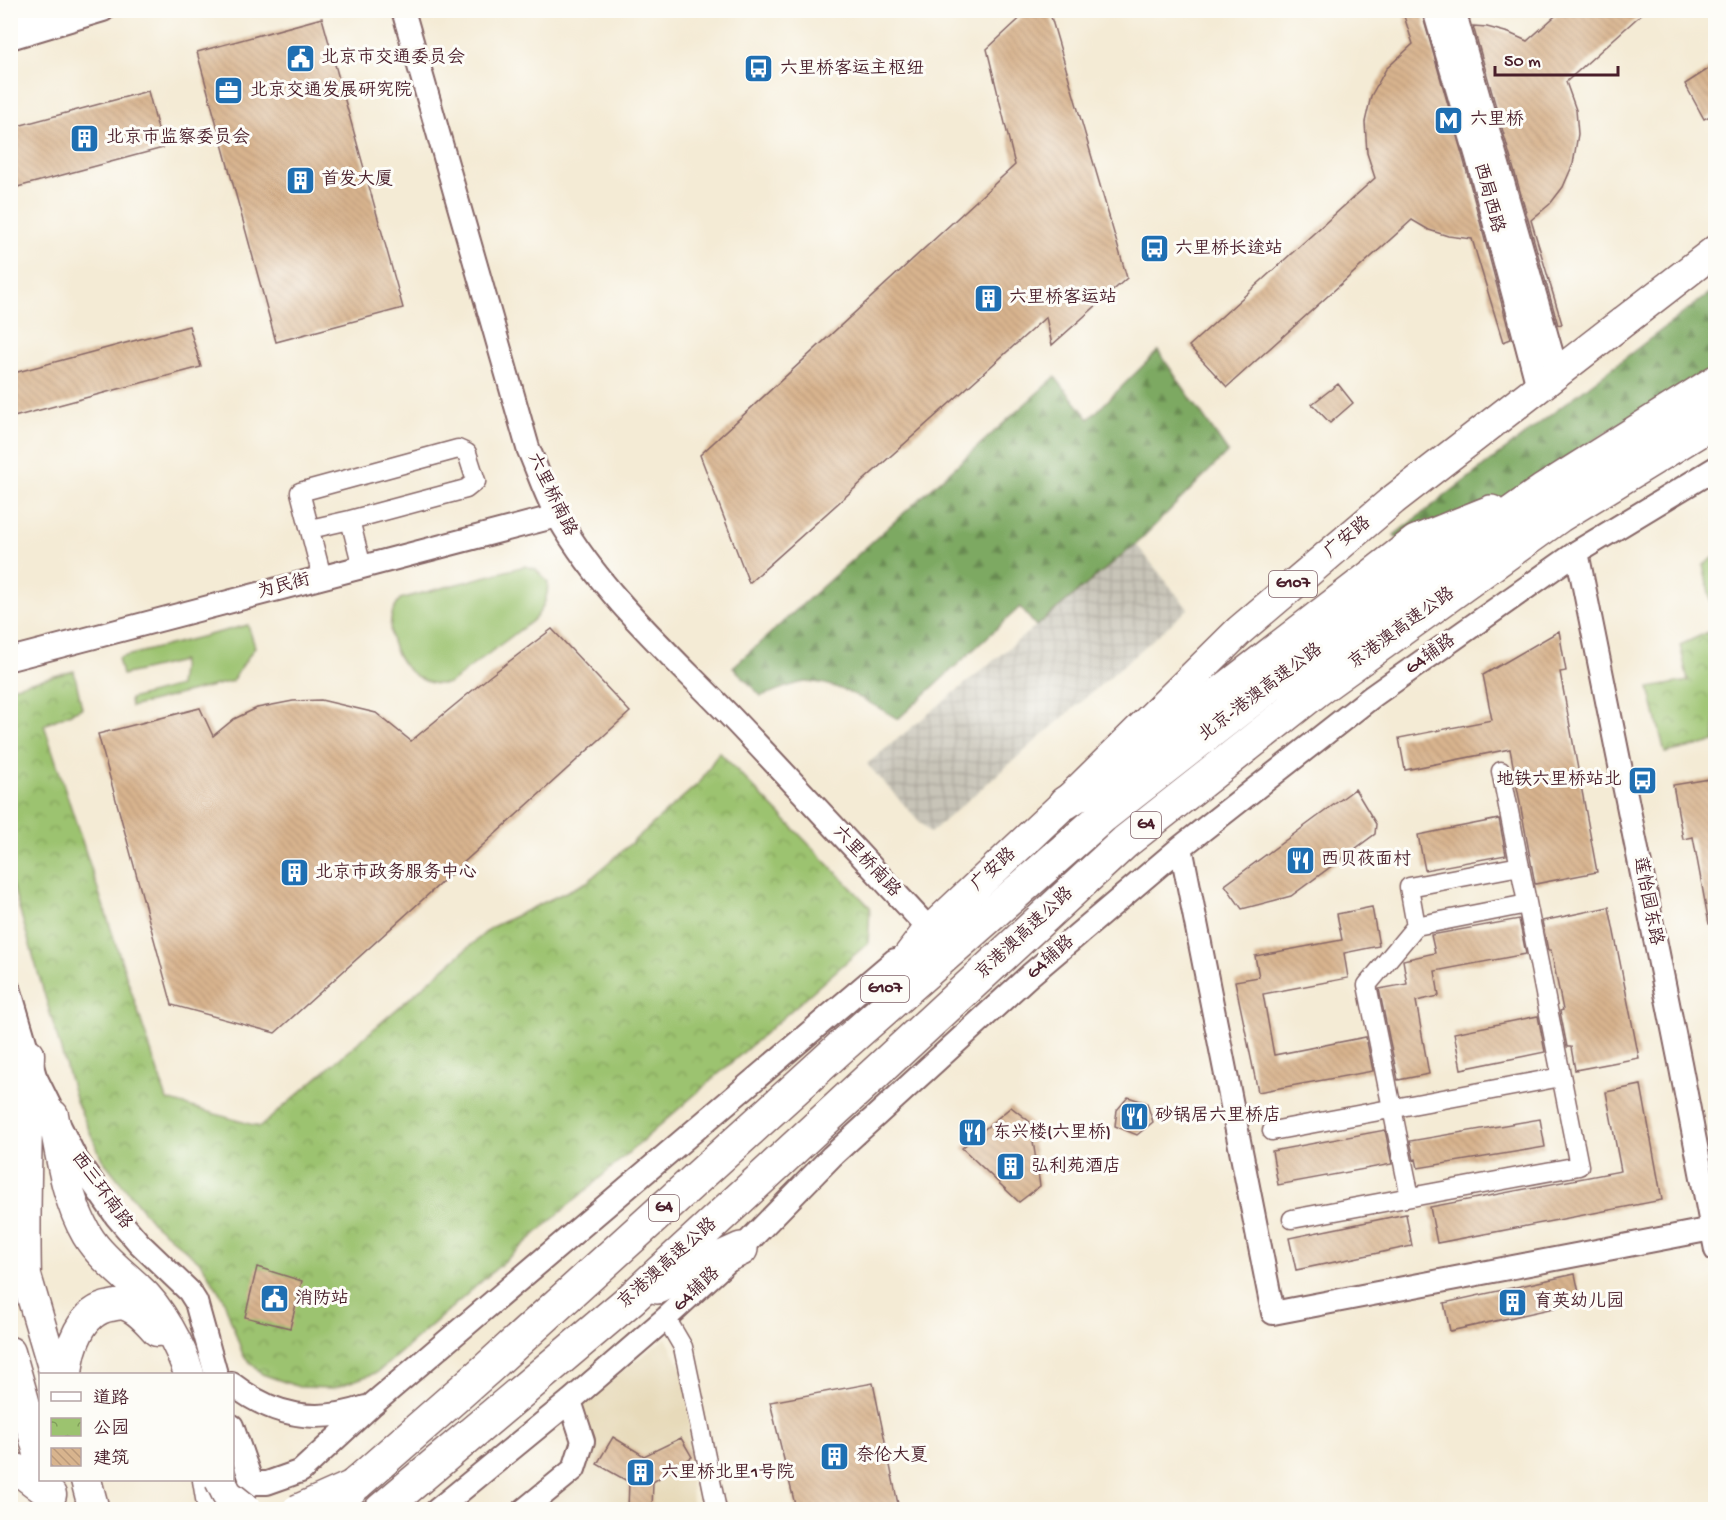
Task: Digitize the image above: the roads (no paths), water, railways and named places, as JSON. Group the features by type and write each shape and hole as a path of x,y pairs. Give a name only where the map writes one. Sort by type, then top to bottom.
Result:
{"highway":[{"name":"广安路","path":"930,930 1065,802 1240,630 1393,501 1716,250"},
{"name":"北京-港澳高速公路","path":"840,1048 1102,816 1297,664 1543,491 1716,382"},
{"name":"京港澳高速公路","path":"381,1509 631,1299 1125,842 1317,690 1558,516 1716,420"},
{"path":"1065,802 1150,748 1416,542 1543,491"},
{"name":"G107","path":"840,1048 930,930"},
{"name":"G4","path":"327,1509 489,1368 840,1048"},
{"path":"27,1279 24,1201 29,1054"},
{"path":"53,1115 65,1178 79,1219 88,1237 124,1276 140,1289 167,1325 210,1372"},
{"path":"10,1222 55,1373"},
{"path":"631,1299 741,1249"},
{"path":"68,1373 69,1356 82,1324 103,1307 123,1304 138,1311 160,1335 173,1360 177,1373"},
{"path":"10,1352 39,1454"},
{"path":"10,1468 17,1469 51,1495"},
{"path":"87,1481 94,1509"},
{"path":"297,1509 356,1484"},
{"path":"213,1487 227,1494 250,1496"}],"street":[{"path":"10,20 43,10"},
{"path":"10,38 103,10"},
{"name":"六里桥南路","path":"403,10 528,448 558,516 591,566 618,599 930,930"},
{"name":"西局西路","path":"1434,10 1477,157 1548,379"},
{"name":"西局西路","path":"1454,10 1548,379"},
{"path":"310,529 466,489 476,481 467,453 458,449 300,492 322,577"},
{"name":"G4辅路","path":"437,1509 570,1401 666,1318 741,1249 832,1156 1030,975 1181,847 1361,704 1576,552 1716,468"},
{"name":"为民街","path":"10,659 558,516"},
{"path":"350,520 363,567"},
{"name":"莲怡园东路","path":"1576,552 1714,1239"},
{"path":"1293,1219 1579,1166 1501,771"},
{"path":"1181,847 1273,1313 1714,1239"},
{"path":"1416,926 1409,887 1520,866"},
{"path":"1410,1197 1366,985 1416,926 1527,904"},
{"path":"225,1509 250,1496 267,1483 301,1471 373,1404 930,930"},
{"path":"10,990 35,1076 53,1115"},
{"path":"1272,1131 1561,1077"},
{"path":"666,1318 683,1347 717,1509"},
{"path":"234,1386 269,1406 312,1418 333,1416 373,1404"},
{"path":"524,1509 574,1469 583,1441 570,1401"},
{"path":"234,1434 250,1496"},
{"path":"301,1471 333,1509"}],"place":[{"name":"北京市交通委员会","path":"300,58"},
{"name":"六里桥客运主枢纽","path":"759,69"},
{"name":"北京交通发展研究院","path":"229,91"},
{"name":"六里桥","path":"1449,120"},
{"name":"北京市监察委员会","path":"85,138"},
{"name":"首发大厦","path":"300,180"},
{"name":"六里桥长途站","path":"1154,249"},
{"name":"六里桥客运站","path":"988,298"},
{"name":"地铁六里桥站北","path":"1643,780"},
{"name":"西贝莜面村","path":"1300,860"},
{"name":"北京市政务服务中心","path":"294,873"},
{"name":"砂锅居六里桥店","path":"1134,1116"},
{"name":"东兴楼(六里桥)","path":"972,1133"},
{"name":"弘利苑酒店","path":"1010,1167"},
{"name":"消防站","path":"274,1299"},
{"name":"育英幼儿园","path":"1513,1302"},
{"name":"奈伦大夏","path":"835,1456"},
{"name":"六里桥北里1号院","path":"640,1473"}]}
